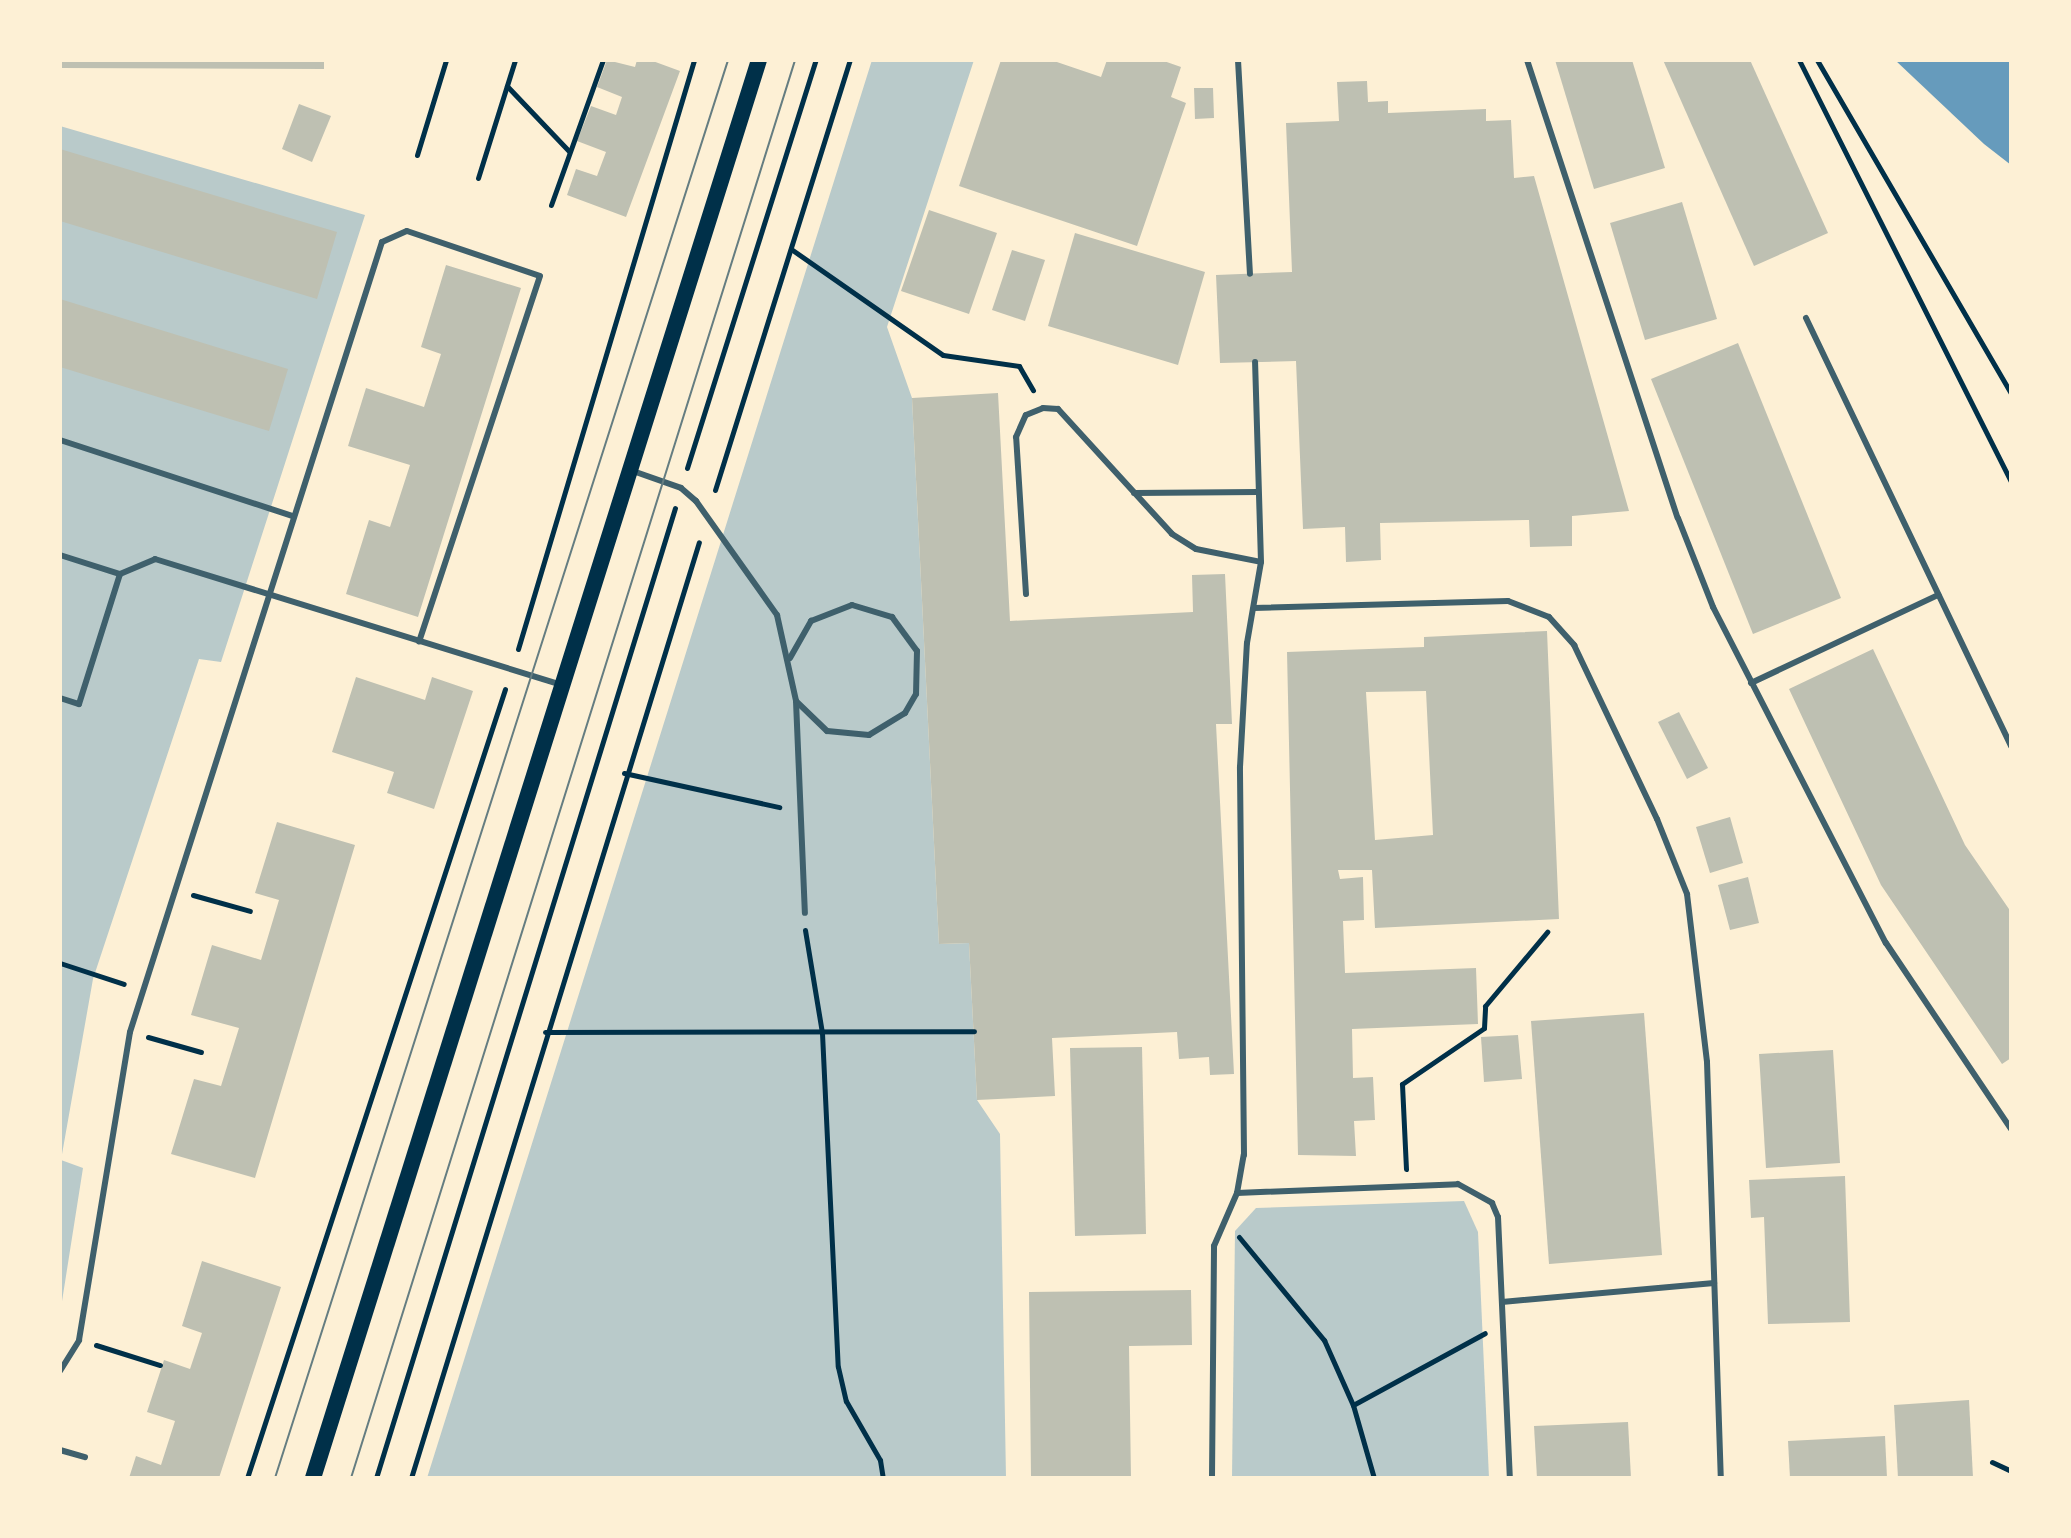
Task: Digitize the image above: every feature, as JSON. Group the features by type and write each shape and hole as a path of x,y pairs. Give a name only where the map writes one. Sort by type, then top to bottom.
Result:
{"main road":[{"path":"313,1478 759,60"}],"lane":[{"path":"1250,60 1239,62 1250,274"},
{"path":"1527,60 1678,518 1713,607 1886,943 2011,1129"},
{"path":"60,1371 79,1340 130,1032 266,594 382,242 407,231 540,276 419,641"},
{"path":"1806,318 2011,746"},
{"path":"1212,1478 1214,1246 1223,1218 1237,1193 1244,1155 1240,767 1247,643 1261,562 1255,362"},
{"path":"1026,594 1016,437 1026,415 1043,408 1058,409 1172,534 1196,549 1261,562"},
{"path":"60,440 293,516"},
{"path":"630,470 681,488 708,514 777,615 790,658 796,701 805,913"},
{"path":"1133,493 1258,492"},
{"path":"60,555 120,574 155,559 563,686"},
{"path":"60,698 79,704 120,574"},
{"path":"1751,683 1938,595"},
{"path":"1254,608 1508,601 1549,617 1574,645 1657,819 1687,894 1707,1062 1721,1478"},
{"path":"790,658 811,621 852,605 892,617 917,651 916,694 905,713 879,731 848,737 827,731 796,701"},
{"path":"1237,1193 1458,1184 1492,1203 1498,1217 1510,1478"},
{"path":"1502,1302 1714,1283"},
{"path":"60,1450 85,1457"}],"path":[{"path":"417,155 446,60"},
{"path":"478,178 515,60"},
{"path":"551,205 603,60"},
{"path":"247,1478 512,669 694,60"},
{"path":"376,1478 816,60"},
{"path":"411,1478 624,773 850,60"},
{"path":"1799,60 2011,481"},
{"path":"1817,60 2011,393"},
{"path":"507,86 569,151"},
{"path":"791,249 943,355 1019,366 1043,408"},
{"path":"624,773 801,811"},
{"path":"176,890 250,911"},
{"path":"805,913 822,1033 838,1367 846,1401 880,1460 883,1478"},
{"path":"1406,1187 1402,1084 1484,1028 1485,1006 1547,932"},
{"path":"60,963 143,991"},
{"path":"545,1032 974,1031"},
{"path":"130,1032 201,1052"},
{"path":"1223,1218 1324,1340 1353,1405 1374,1478"},
{"path":"1353,1405 1504,1322"},
{"path":"79,1340 160,1365"},
{"path":"1992,1462 2011,1471"},
{"path":"1367,1478 1371,1467"}],"shaded area":[{"path":"872,60 974,60 887,327 912,398 939,944 969,943 977,1100 1000,1134 1006,1478 427,1478"},
{"path":"60,126 365,215 221,662 199,659 93,979 61,1160 83,1168 60,1314"},
{"path":"1464,1201 1478,1232 1489,1478 1232,1478 1235,1231 1256,1208"}],"water":[{"path":"1895,60 2011,60 2011,165 1984,144"}],"building":[{"path":"60,60 324,60 324,69 60,68"},
{"path":"607,60 635,67 637,60 650,60 680,71 626,217 567,195 576,169 597,176 606,152 577,141 591,106 616,115 622,97 597,87"},
{"path":"1001,60 1051,60 1101,77 1107,60 1161,60 1181,67 1171,97 1186,103 1137,246 959,186"},
{"path":"1555,60 1632,60 1665,168 1594,189"},
{"path":"1663,60 1750,60 1828,233 1754,266"},
{"path":"1367,81 1368,102 1388,101 1388,113 1486,109 1486,121 1511,120 1514,178 1534,176 1629,511 1572,516 1572,546 1530,547 1529,520 1380,523 1381,560 1346,562 1345,527 1303,529 1296,361 1220,363 1216,275 1292,272 1286,123 1339,121 1337,82"},
{"path":"1194,88 1213,88 1214,118 1195,119"},
{"path":"299,104 331,116 312,162 282,149"},
{"path":"60,149 337,232 317,299 60,221"},
{"path":"1682,202 1717,319 1645,340 1610,223"},
{"path":"929,210 997,233 969,314 901,291"},
{"path":"1075,233 1205,272 1178,365 1048,326"},
{"path":"1012,250 1045,260 1025,321 992,310"},
{"path":"446,265 521,288 418,617 346,594 369,520 390,527 410,465 348,446 366,388 424,407 441,354 421,347"},
{"path":"60,299 288,369 269,431 60,367"},
{"path":"1738,343 1841,598 1753,634 1651,379"},
{"path":"998,393 1010,621 1193,612 1192,575 1225,574 1232,724 1216,724 1234,1074 1210,1075 1209,1057 1179,1059 1177,1032 1052,1038 1055,1096 977,1100 969,943 939,944 912,398"},
{"path":"1547,631 1559,919 1375,928 1372,870 1338,870 1340,879 1363,877 1364,920 1343,921 1345,973 1476,968 1478,1024 1352,1029 1353,1078 1373,1077 1375,1120 1354,1121 1356,1156 1298,1155 1287,652 1424,647 1424,637","holes":["1426,691 1433,835 1375,840 1366,692"]},
{"path":"1873,649 1965,845 2011,912 2011,1058 2002,1064 1881,885 1789,689"},
{"path":"356,677 425,700 432,677 473,691 434,809 387,793 394,772 332,752"},
{"path":"1679,712 1708,768 1687,779 1658,722"},
{"path":"1730,817 1743,863 1710,873 1696,827"},
{"path":"277,822 355,845 255,1178 171,1154 194,1079 221,1086 239,1028 191,1015 212,945 261,960 279,900 255,893"},
{"path":"1748,877 1759,923 1730,930 1718,885"},
{"path":"1644,1013 1662,1255 1549,1264 1531,1021"},
{"path":"1518,1035 1522,1079 1484,1082 1481,1037"},
{"path":"1142,1047 1146,1234 1075,1236 1070,1048"},
{"path":"1833,1050 1840,1163 1766,1168 1759,1054"},
{"path":"1845,1176 1850,1322 1768,1324 1764,1217 1751,1218 1749,1180"},
{"path":"202,1261 281,1287 219,1478 129,1478 136,1456 161,1465 175,1421 147,1412 164,1360 190,1369 202,1333 182,1326"},
{"path":"1191,1290 1192,1345 1129,1346 1131,1478 1031,1478 1029,1292"},
{"path":"1969,1400 1973,1478 1898,1478 1894,1405"},
{"path":"1628,1422 1631,1478 1537,1478 1534,1426"},
{"path":"1885,1436 1887,1478 1790,1478 1788,1441"}],"tram line":[{"path":"275,1478 728,60"},
{"path":"351,1478 795,60"}]}
